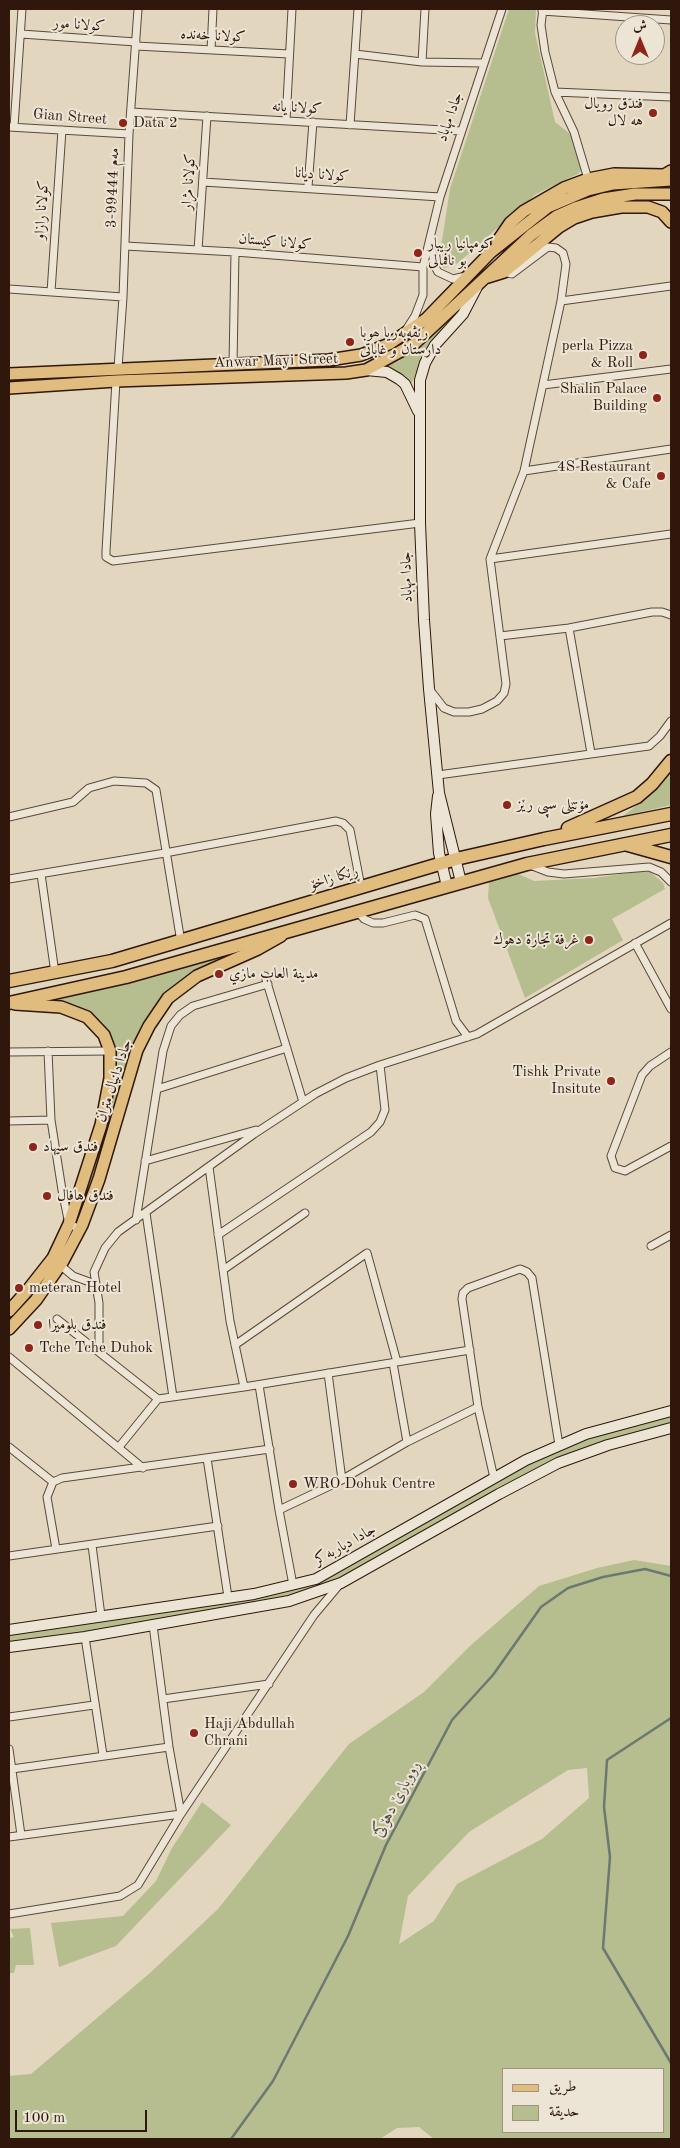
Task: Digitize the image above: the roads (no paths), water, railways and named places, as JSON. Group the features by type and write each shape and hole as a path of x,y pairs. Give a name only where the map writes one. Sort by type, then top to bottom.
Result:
{"highway":[{"path":"544,839 637,797 652,784 671,761"},
{"name":"ڕێکا زاخۆ","path":"9,981 112,961 456,859 544,839 671,814"},
{"path":"9,1003 126,977 527,864 671,835"},
{"path":"624,844 671,857"}],"main road":[{"path":"491,252 510,223 524,211 552,193 588,179 614,174 664,175 671,171"},
{"name":"Anwar Mayi Street","path":"9,374 329,360 361,355 403,337 426,319 491,252 548,207 588,190 634,182 671,180"},
{"name":"Anwar Mayi Street","path":"9,388 116,381 346,373 366,370 414,344 531,235 558,216 603,199 636,194 671,194"},
{"path":"482,281 504,272 559,226 574,218 592,212 621,207 648,207 662,212 671,222"},
{"name":"جادا مهاباد","path":"462,882 439,793 429,689 420,523 420,380 425,363 435,345 463,314 482,281"},
{"path":"366,370 387,372 405,384 420,414"},
{"path":"439,793 436,814 440,865 447,886"},
{"name":"جادا دانيال متران","path":"9,1307 27,1291 53,1258 74,1226 99,1179 137,1050 149,1026 168,998 197,976 258,949 297,928"},
{"name":"جادا دانيال متران","path":"9,1003 62,1007 86,1017 104,1035 110,1051 110,1078 101,1125 74,1226 60,1265 36,1300 9,1329"},
{"name":"جادا دیاربه‌كر","path":"9,1630 228,1598 293,1586 316,1579 526,1460 586,1434 671,1411"},
{"name":"جادا دیاربه‌كر","path":"9,1647 86,1637 289,1601 341,1582 558,1463 608,1445 671,1428"}],"street":[{"path":"11,127 22,9"},
{"name":"مەم 99444-3","path":"118,368 123,297 129,134 138,9"},
{"path":"211,50 213,9"},
{"path":"286,121 292,9"},
{"path":"350,125 358,9"},
{"path":"422,62 426,9"},
{"name":"جادا مهاباد","path":"403,337 415,316 423,295 423,267 440,197 502,9"},
{"path":"588,179 574,132 555,92 545,52 541,25 543,10 671,20"},
{"name":"کولانا مور","path":"21,34 136,44"},
{"name":"کولانا خه‌نده‌","path":"136,44 289,54"},
{"path":"355,54 422,62 484,63"},
{"path":"555,92 671,97"},
{"name":"کولانا یانه","path":"131,112 461,131"},
{"name":"کولانا مژار","path":"198,250 207,116"},
{"path":"308,187 313,122"},
{"name":"Gian Street","path":"11,127 129,134"},
{"name":"کولانا رازاو","path":"51,292 62,130"},
{"name":"کولانا دیانا","path":"203,182 308,187 440,197"},
{"path":"431,236 432,258 438,272 453,279 468,276"},
{"name":"کولانا کیستان","path":"125,246 235,252 423,267"},
{"path":"429,689 444,708 454,712 469,712 482,709 497,701 504,693 506,684 490,559 524,470 561,301 566,264 563,253 556,248 548,247 512,274 504,272"},
{"path":"233,365 235,252"},
{"path":"561,301 671,286"},
{"path":"9,289 123,297"},
{"path":"543,386 671,369"},
{"path":"116,381 106,557 113,560 420,523"},
{"path":"524,470 671,449"},
{"path":"490,559 671,534"},
{"path":"500,636 569,628 652,612 662,612 671,615"},
{"path":"569,628 591,753"},
{"path":"438,775 649,746 660,736 671,721"},
{"path":"9,817 73,802 88,788 114,781 146,783 156,790 181,942"},
{"path":"9,879 340,822 350,830 361,887"},
{"path":"527,864 548,872 564,874 649,867 661,872 671,882"},
{"path":"41,874 55,973"},
{"path":"357,911 368,922 378,924 415,915 423,917 456,1021 468,1037"},
{"path":"99,1351 99,1303 95,1284 96,1266 105,1248 118,1232 263,1128 330,1086 380,1064 468,1037 486,1029 671,923"},
{"path":"635,943 671,1008"},
{"path":"265,976 303,1102"},
{"path":"136,1220 165,1042 171,1026 180,1014 201,1003 268,984"},
{"path":"157,1088 287,1048"},
{"path":"9,1052 110,1051"},
{"path":"48,1052 51,1120 74,1226"},
{"path":"671,1052 650,1066 642,1075 612,1156 615,1168 625,1171 671,1146"},
{"path":"218,1236 371,1132 380,1122 385,1110 380,1064"},
{"path":"9,1121 51,1120"},
{"path":"145,1161 263,1128"},
{"path":"209,1167 230,1321 244,1387"},
{"path":"146,1213 173,1397"},
{"path":"223,1270 305,1213"},
{"path":"651,1246 671,1235"},
{"path":"235,1345 367,1253 395,1362 407,1442"},
{"path":"60,1265 80,1280 95,1284"},
{"path":"494,1478 478,1408 462,1299 463,1292 468,1288 520,1269 527,1272 532,1278 559,1445"},
{"path":"57,1319 158,1399"},
{"path":"119,1448 158,1399 259,1385 470,1350"},
{"path":"9,1357 143,1468"},
{"path":"328,1373 342,1480"},
{"path":"259,1385 293,1586"},
{"path":"279,1510 342,1480 407,1442 478,1408"},
{"path":"9,1447 53,1482"},
{"path":"56,1549 47,1497 53,1482 62,1478 270,1449"},
{"path":"207,1458 228,1598"},
{"path":"9,1556 218,1526"},
{"path":"92,1544 101,1616"},
{"path":"9,1914 120,1896 138,1885 181,1814 314,1615 341,1582"},
{"path":"152,1625 164,1699 169,1747 181,1814"},
{"path":"86,1637 94,1705 103,1755"},
{"path":"164,1699 269,1684"},
{"path":"9,1717 94,1705"},
{"path":"12,1769 169,1747"},
{"path":"9,1749 21,1835"},
{"path":"9,1837 181,1814"}],"waterway":[{"name":"ڕووبارێ دهۆكێ","path":"231,2139 273,2081 348,1936 386,1845 452,1720 493,1675 541,1607 568,1588 603,1577 645,1569 671,1576"},
{"name":"ڕووبارێ دهۆكێ","path":"671,1718 607,1760 604,1807 610,1857 603,1948 671,2063"}],"place":[{"name":"فندق رويال هه لال","path":"653,113"},
{"name":"Data 2","path":"123,123"},
{"name":"كومپانيا ريبار بو نافمالى","path":"418,253"},
{"name":"رێڤەبەريا ھوبا دارستان و غاباتى","path":"350,342"},
{"name":"perla Pizza & Roll","path":"643,355"},
{"name":"Shalin Palace Building","path":"657,398"},
{"name":"4S Restaurant & Cafe","path":"661,476"},
{"name":"مۆتێلی سپی رێز","path":"507,805"},
{"name":"غرفة تجارة دهوك","path":"589,940"},
{"name":"مدينة العاب مازي","path":"219,974"},
{"name":"Tishk Private Insitute","path":"611,1081"},
{"name":"فندق سيهاد","path":"33,1147"},
{"name":"فندق هافال","path":"47,1196"},
{"name":"meteran Hotel","path":"19,1288"},
{"name":"فندق بلوميرا","path":"38,1325"},
{"name":"Tche Tche Duhok","path":"29,1348"},
{"name":"WRO Dohuk Centre","path":"293,1484"},
{"name":"Haji Abdullah Chrani","path":"194,1733"}]}
